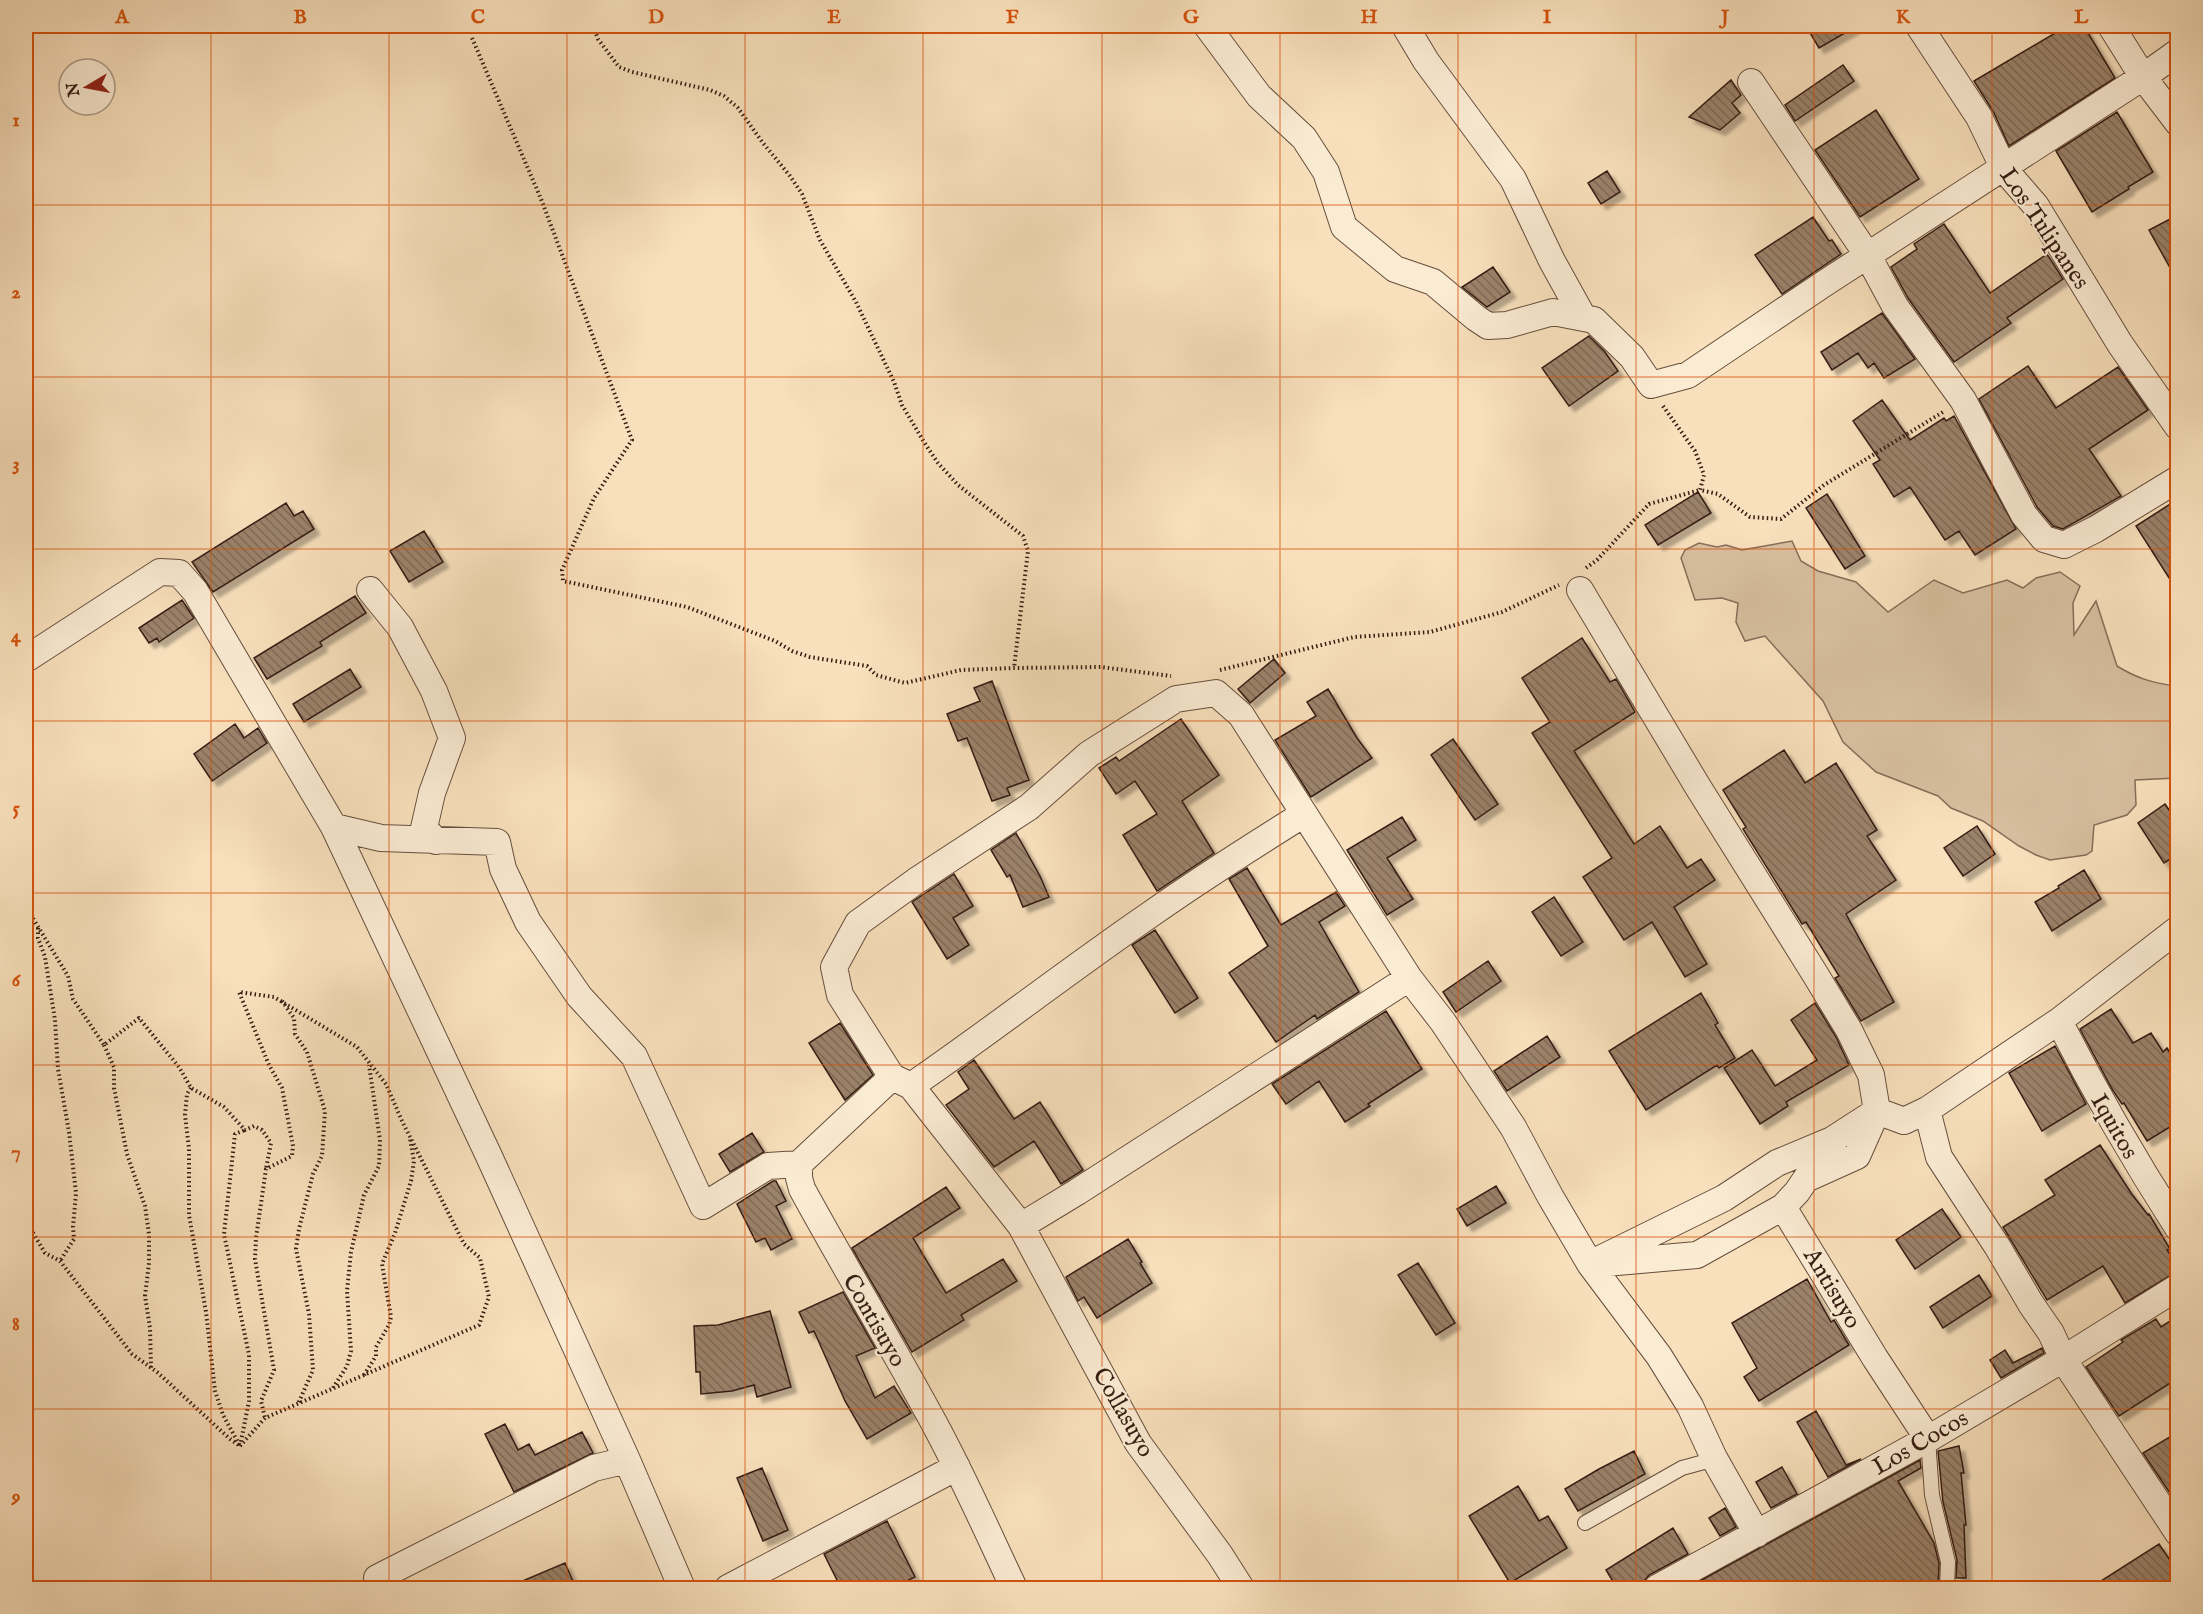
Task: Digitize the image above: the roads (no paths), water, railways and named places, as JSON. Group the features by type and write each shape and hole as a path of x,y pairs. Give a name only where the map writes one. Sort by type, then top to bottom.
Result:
{"street":[{"path":"1207,26 1259,96 1304,138 1326,172 1344,227 1395,269 1433,282 1488,326 1507,325 1552,312 1594,320 1632,357 1651,385 1688,375 2004,169 2178,52"},
{"path":"1405,26 1426,61 1513,179 1552,261 1583,317"},
{"name":"Los Tulipanes","path":"1919,26 1979,117 2004,169 2036,206 2120,344 2178,427"},
{"path":"2111,26 2143,77 2178,123"},
{"path":"1751,82 1868,256 1895,306 1963,400 2024,515 2044,539 2064,545 2096,529 2178,479"},
{"path":"26,659 160,572 179,573 195,591 334,827 489,1154 682,1588"},
{"path":"1576,581 1698,787 1849,1030 1871,1075 1877,1111 1857,1156 1806,1179"},
{"path":"370,590 400,627 434,691 452,738 432,793 424,828 436,841"},
{"name":"Collasuyo","path":"1241,1588 1220,1555 1138,1443 1022,1226 902,1082 840,995 834,967 858,923 916,881 1029,807 1089,754 1176,699 1216,693 1241,715 1409,978 1443,1022 1513,1128 1590,1264 1659,1356 1690,1406 1715,1459 1757,1534"},
{"path":"334,827 381,838 498,842 503,869 528,922 579,996 634,1056 703,1206 768,1166 800,1164 902,1082 987,1033 1146,917 1242,852 1304,814"},
{"path":"1877,1111 1904,1121 1927,1110 2059,1021 2178,929"},
{"path":"1022,1226 1409,978"},
{"name":"Iquitos","path":"2059,1021 2095,1091 2178,1228"},
{"path":"1927,1110 1939,1157 2051,1333 2063,1359 2178,1533"},
{"path":"1590,1264 1724,1198 1777,1163 1832,1140 1877,1111"},
{"path":"1590,1264 1697,1255 1783,1207 1806,1179 1832,1140"},
{"name":"Contisuyo","path":"800,1164 799,1178 802,1189 929,1413 1014,1588"},
{"name":"Antisuyo","path":"1783,1207 1875,1358 1928,1439"},
{"name":"Los Cocos","path":"1657,1588 1928,1439 2178,1287"},
{"path":"382,1588 377,1578 594,1468 627,1460"},
{"path":"728,1588 957,1467"}],"lane":[{"path":"1928,1439 1932,1495 1948,1562 1947,1588"},
{"path":"1585,1523 1682,1468 1715,1459"}]}
